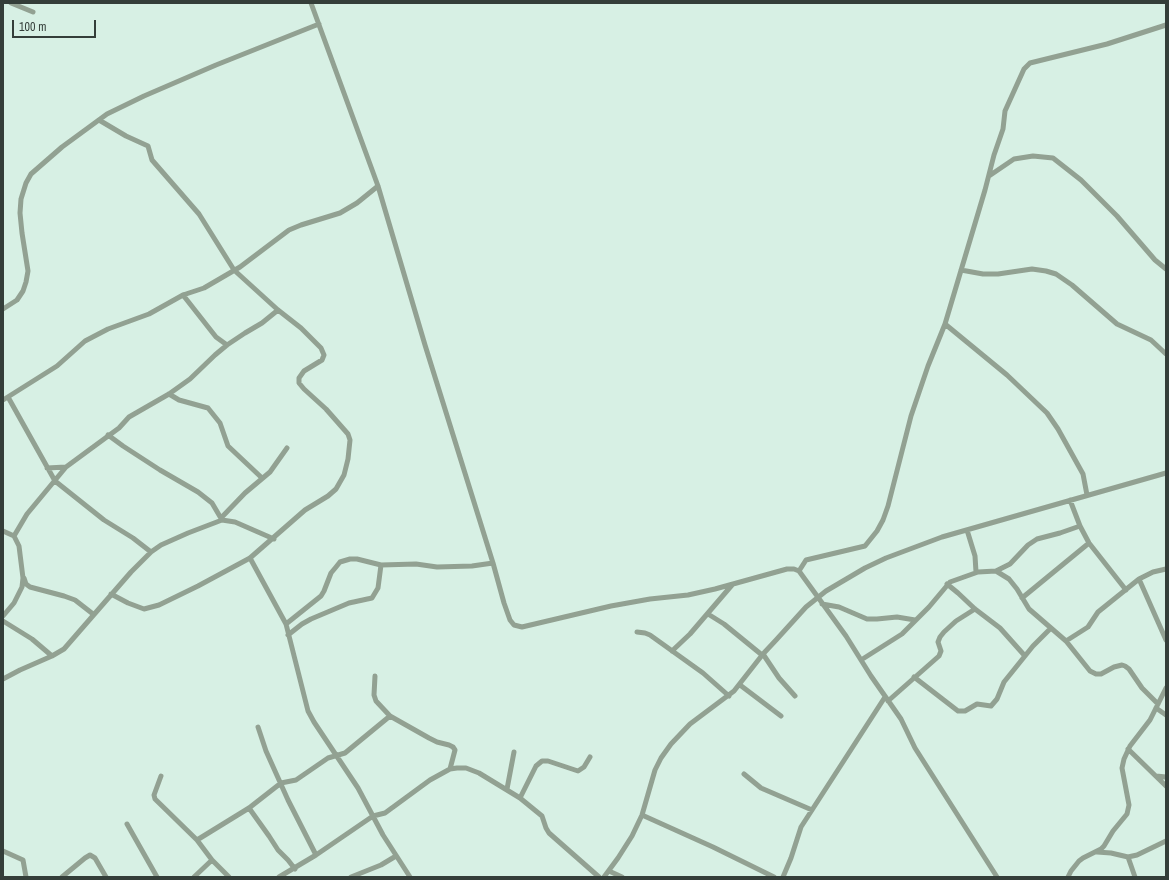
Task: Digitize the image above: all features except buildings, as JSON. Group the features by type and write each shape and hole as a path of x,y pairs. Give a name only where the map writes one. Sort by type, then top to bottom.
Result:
{"street":[{"path":"11,3 33,12"},
{"path":"311,3 378,186 429,359 510,620 514,625 522,628 611,606 650,599 684,596 787,569 799,571 846,636 901,719 915,748 997,877"},
{"path":"3,309 17,300 23,291 26,282 28,271 20,213 21,199 26,183 31,174 62,147 99,120 144,96 216,65 319,24"},
{"path":"799,571 806,560 865,546 877,531 888,506 905,436 918,394 945,324 1003,129 1006,111 1024,69 1030,63 1108,44 1166,25"},
{"path":"99,120 126,136 148,146 152,160 199,214 234,270 278,310 301,328 321,348 324,355 322,360 304,371 299,378 299,383 326,409 348,434 350,440 348,459 344,475 336,489 328,496 305,510 274,539 250,558 159,605 144,609 111,594"},
{"path":"989,176 1014,159 1033,156 1053,158 1081,180 1117,216 1155,260 1166,269"},
{"path":"151,552 133,538 104,520 55,481 5,398 57,366 85,341 108,329 149,314 184,295 204,288 234,270 289,230 340,213 357,203 378,186"},
{"path":"961,270 983,274 998,274 1032,269 1056,274 1072,285 1117,324 1151,340 1166,354"},
{"path":"184,295 216,337 227,345"},
{"path":"14,536 25,517 66,467 129,417 169,394 190,379 227,345 262,323 278,310"},
{"path":"945,324 1007,376 1047,413 1058,429 1083,474 1086,495"},
{"path":"169,394 179,400 208,408 220,423 228,446 262,478"},
{"path":"108,435 160,470 198,492 212,503 221,519 235,522 274,539"},
{"path":"3,679 64,649 93,614 151,552 175,538 221,519 275,466 287,448"},
{"path":"47,468 66,467"},
{"path":"604,877 632,836 642,815 655,770 671,744 690,724 728,696 740,685 763,655 817,597 835,584 886,558 942,537 1166,473"},
{"path":"1070,500 1080,526 1089,543 1126,590"},
{"path":"861,660 895,640 933,602 946,584 976,572 996,571 1010,564 1028,544 1037,539 1080,526"},
{"path":"967,530 975,556 976,572"},
{"path":"3,531 14,536 19,546 23,578 22,587 14,603 3,616"},
{"path":"1022,598 1089,543"},
{"path":"250,558 286,624 308,711 358,788 372,816 410,877"},
{"path":"286,624 321,596 331,573 340,562 350,559 357,559 381,565 416,564 437,567 472,566 493,563"},
{"path":"288,635 311,619 349,603 372,598 377,592 381,565"},
{"path":"1066,641 1088,627 1098,612 1139,579 1152,572 1166,569"},
{"path":"996,571 1009,578 1029,609 1066,641 1090,671 1096,674 1101,674 1114,667 1122,665 1127,667 1142,688 1166,715"},
{"path":"23,578 26,584 30,587 75,600 93,614"},
{"path":"1139,579 1166,640"},
{"path":"672,651 690,634 733,584"},
{"path":"946,584 1000,628 1025,656"},
{"path":"822,604 839,607 867,619 897,617 915,620"},
{"path":"783,877 801,827 887,699 941,654 938,642 940,637 956,621 975,609"},
{"path":"708,614 724,624 763,655 779,678 795,696"},
{"path":"3,621 32,639 52,656"},
{"path":"914,677 958,711 965,711 977,704 991,706 997,699 1004,682 1033,646 1050,628"},
{"path":"637,632 650,635 703,673 728,696"},
{"path":"375,676 374,695 376,701 390,716 433,740 442,744 449,744 453,747 455,750 450,769"},
{"path":"740,685 781,716"},
{"path":"1068,877 1079,861 1104,846 1113,831 1127,814 1129,805 1122,768 1124,759 1128,749 1146,724 1166,688"},
{"path":"197,840 249,808 281,783 296,780 319,763 330,757 341,755 390,716"},
{"path":"258,727 266,751 288,800 316,855"},
{"path":"1128,749 1166,786"},
{"path":"507,789 511,775 514,752"},
{"path":"520,798 536,766 542,760 578,771 584,767 590,756"},
{"path":"279,877 289,875 295,868 372,816 385,813 430,780 450,769 466,768 507,789 542,816 549,833 599,877"},
{"path":"744,774 761,788 812,810"},
{"path":"162,776 154,798 197,840 212,860 229,877"},
{"path":"1156,776 1166,777"},
{"path":"249,808 278,850 295,868"},
{"path":"642,815 713,847 774,877"},
{"path":"126,824 157,877"},
{"path":"1096,852 1111,853 1128,857 1145,852 1166,841"},
{"path":"3,851 23,860 26,877"},
{"path":"62,877 90,855 95,858 106,877"},
{"path":"351,877 381,865 396,856"},
{"path":"1128,857 1134,877"},
{"path":"194,877 212,860"},
{"path":"609,871 622,877"}]}
